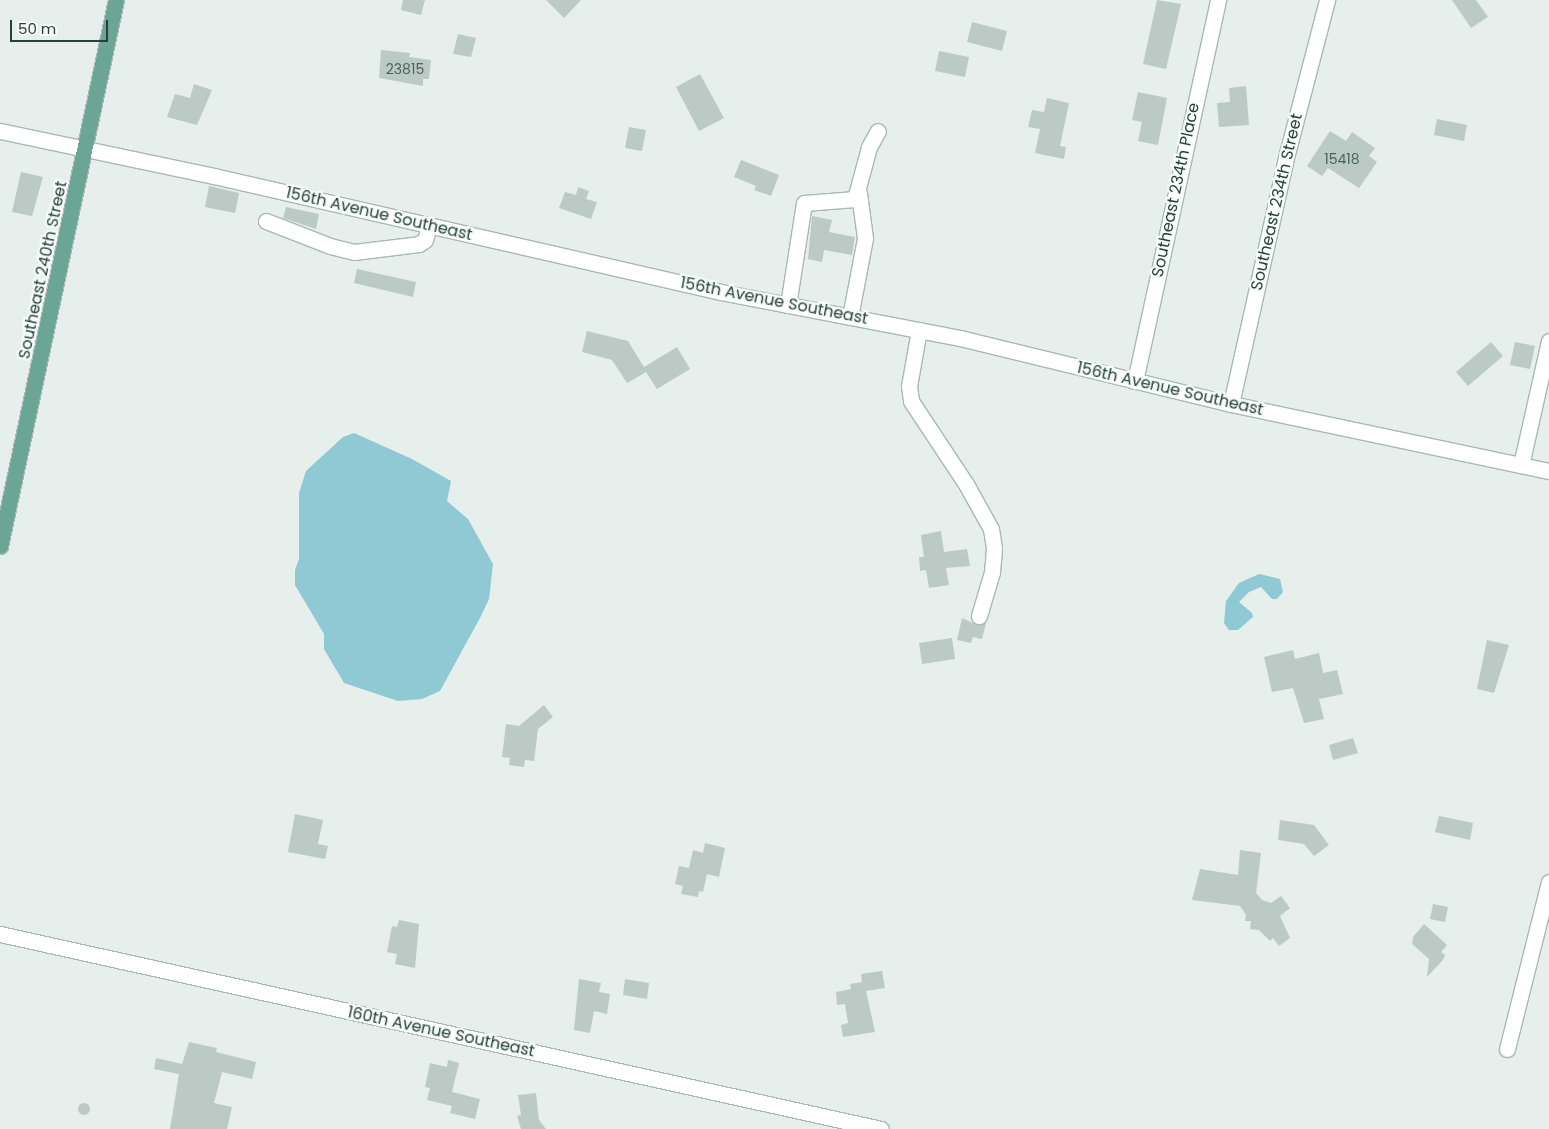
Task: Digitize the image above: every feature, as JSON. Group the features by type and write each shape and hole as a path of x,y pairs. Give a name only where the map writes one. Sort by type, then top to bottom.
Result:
{"main road":[{"name":"Southeast 240th Street","path":"0,546 86,150 116,0"}],"street":[{"name":"Southeast 234th Place","path":"1135,381 1218,0"},
{"name":"Southeast 234th Street","path":"1231,404 1288,150 1326,0"},
{"name":"156th Avenue Southeast","path":"0,131 788,305 918,330 1231,404 1549,472"},
{"path":"788,305 804,203 855,199 869,147 878,131"},
{"path":"850,317 865,238 858,193"},
{"path":"266,221 354,252 419,244 425,240 430,226"},
{"path":"918,330 909,386 910,401 966,484 991,529 994,549 992,572 979,616"},
{"path":"1521,465 1549,341"},
{"path":"1507,1049 1549,882"},
{"name":"160th Avenue Southeast","path":"0,934 882,1129"}],"water":[{"path":"354,433 412,459 451,481 447,501 468,519 493,564 489,599 481,616 440,691 422,699 398,701 344,683 324,649 324,634 295,585 295,570 299,559 299,493 306,471 343,437"},
{"path":"1259,574 1280,579 1283,592 1277,599 1272,599 1261,587 1249,592 1239,602 1252,613 1253,617 1238,630 1229,630 1224,623 1226,601 1239,583"}],"building":[{"path":"403,0 425,0 421,15 401,10"},
{"path":"546,0 581,0 564,18"},
{"path":"1157,0 1181,4 1166,69 1143,64"},
{"path":"1452,0 1476,0 1488,17 1471,28"},
{"path":"972,22 1007,31 1002,51 967,42"},
{"path":"458,34 476,38 471,57 453,54"},
{"path":"381,50 410,53 409,57 431,60 429,79 423,79 423,86 379,78"},
{"path":"939,51 969,57 965,77 935,71"},
{"path":"700,74 724,118 699,131 676,87"},
{"path":"194,84 212,90 197,125 167,117 175,94 190,98"},
{"path":"1246,86 1249,125 1219,127 1217,103 1230,102 1229,88"},
{"path":"1138,92 1167,98 1158,145 1138,141 1142,122 1132,120"},
{"path":"1047,98 1069,103 1060,146 1066,147 1064,159 1035,153 1040,129 1028,127 1032,110 1044,112"},
{"path":"1437,119 1467,125 1464,141 1434,135"},
{"path":"629,127 646,130 642,151 625,148"},
{"path":"1330,131 1346,141 1352,132 1375,148 1369,156 1377,162 1359,188 1328,168 1322,176 1307,166"},
{"path":"741,160 779,175 771,196 754,190 756,186 734,177"},
{"path":"21,172 43,177 32,216 12,212"},
{"path":"209,186 239,193 235,213 205,207"},
{"path":"578,187 589,191 586,199 597,202 591,219 559,208 565,192 576,195"},
{"path":"286,207 319,214 316,229 283,218"},
{"path":"812,216 832,220 829,232 855,237 852,255 824,250 822,262 808,259"},
{"path":"357,269 416,282 413,297 354,283"},
{"path":"587,331 628,341 644,367 677,347 690,369 657,389 646,372 627,383 612,360 582,352"},
{"path":"1491,342 1503,356 1468,386 1456,372"},
{"path":"1515,342 1535,346 1530,369 1510,365"},
{"path":"941,531 944,552 967,549 970,566 946,568 949,585 929,588 926,570 920,571 919,557 924,557 921,535"},
{"path":"962,618 977,625 986,623 982,639 973,637 971,643 957,640"},
{"path":"952,638 955,659 922,664 919,643"},
{"path":"1487,640 1509,645 1494,693 1477,689"},
{"path":"1293,650 1295,659 1319,653 1323,673 1337,670 1343,694 1319,699 1324,719 1304,723 1293,688 1272,692 1264,657"},
{"path":"544,705 553,717 538,729 534,761 525,760 524,767 509,765 510,758 502,757 506,724 519,726"},
{"path":"1353,738 1358,753 1333,760 1329,745"},
{"path":"295,814 323,820 318,844 328,846 325,859 288,852"},
{"path":"1439,816 1473,823 1470,840 1435,832"},
{"path":"1280,820 1314,825 1329,845 1314,856 1304,844 1278,840"},
{"path":"705,843 725,848 719,877 707,874 703,892 699,891 698,897 681,894 683,886 675,884 679,866 689,868 693,850 703,853"},
{"path":"1240,850 1261,853 1256,893 1262,900 1271,903 1281,896 1290,908 1280,916 1290,938 1279,946 1273,938 1270,941 1259,930 1250,929 1251,921 1245,921 1246,915 1240,906 1192,900 1200,869 1238,875"},
{"path":"1433,904 1448,907 1445,922 1430,919"},
{"path":"399,920 419,924 415,968 395,964 397,954 387,952 392,926 397,927"},
{"path":"1424,924 1447,945 1441,952 1445,955 1443,960 1427,977 1429,959 1412,944 1413,937"},
{"path":"882,971 885,988 866,991 875,1032 843,1037 841,1025 848,1023 845,1004 837,1005 836,992 851,989 850,984 862,982 861,974"},
{"path":"579,979 601,983 599,992 610,994 607,1014 594,1011 590,1033 574,1030"},
{"path":"625,979 649,983 647,999 623,995"},
{"path":"189,1042 217,1048 216,1052 256,1062 252,1079 222,1072 214,1103 232,1107 227,1129 170,1129 179,1074 154,1069 156,1058 182,1064"},
{"path":"448,1060 459,1063 452,1092 480,1099 475,1119 450,1113 452,1106 427,1100 430,1088 425,1087 430,1063 447,1067"},
{"path":"536,1093 539,1120 546,1129 521,1129 517,1116 521,1115 518,1095"},
{"path":"82,1103 86,1103 90,1109 86,1115 82,1115 78,1111 78,1107"}]}
